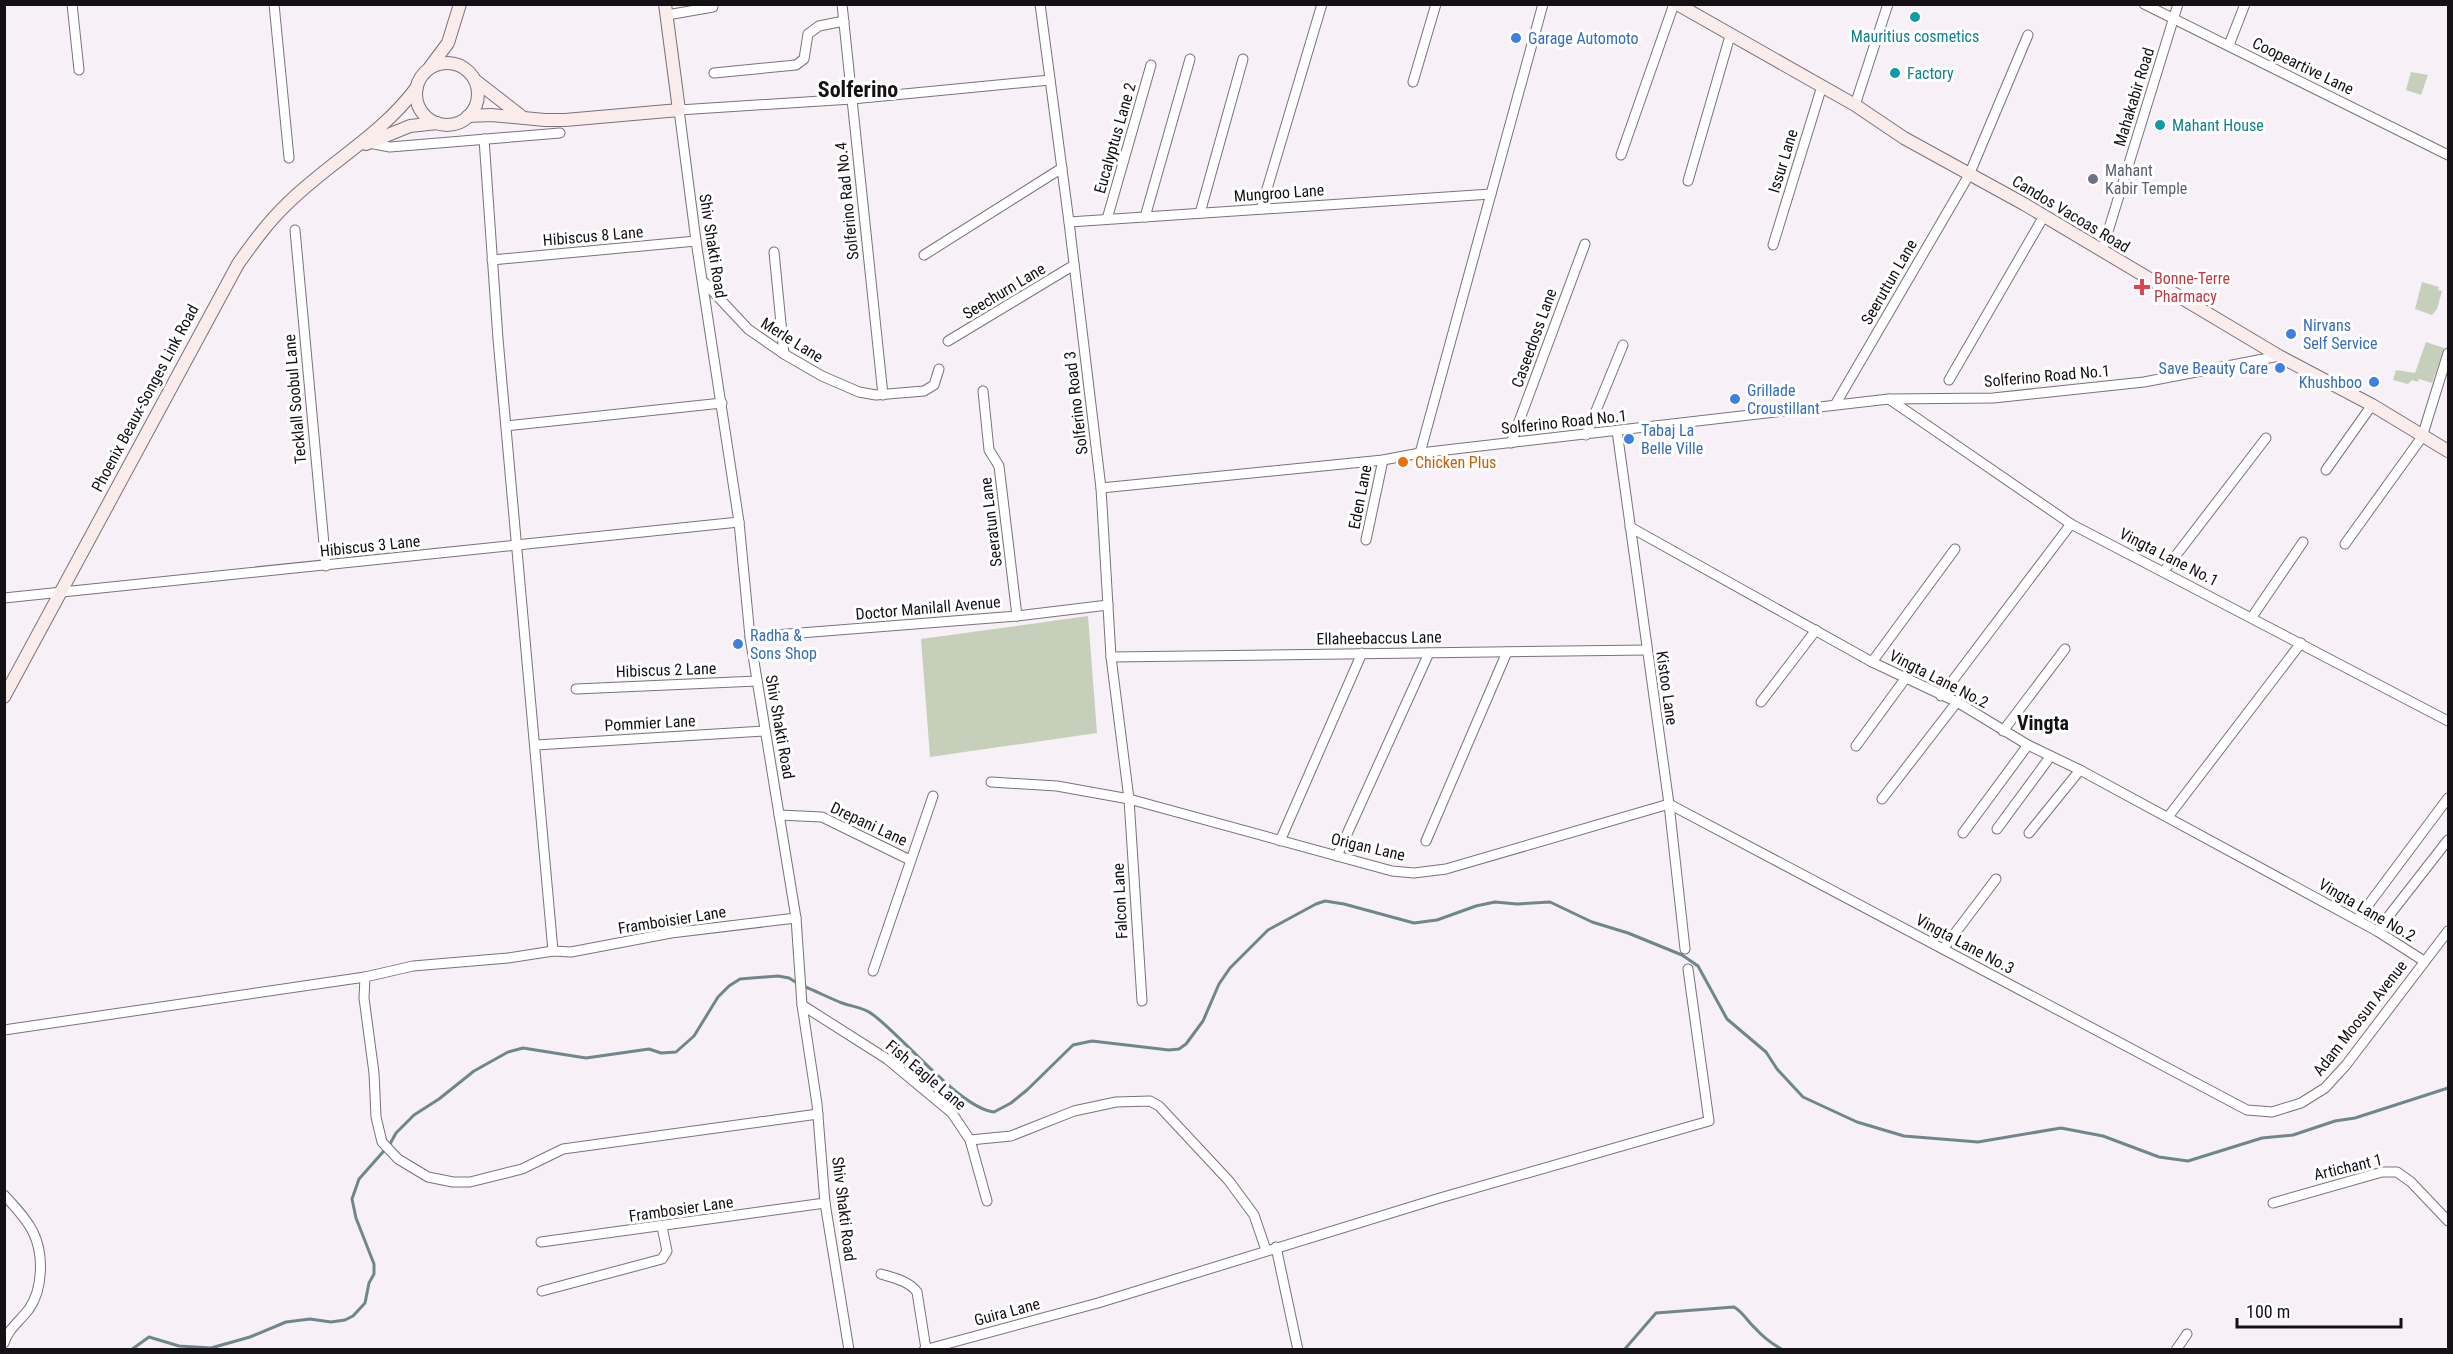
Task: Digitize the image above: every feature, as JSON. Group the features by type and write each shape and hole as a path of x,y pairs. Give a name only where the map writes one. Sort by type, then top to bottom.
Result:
{"main road":[{"path":"460,4 447,43 417,87 418,105 429,119 437,123 454,124 468,116 473,110 478,95 474,79"},
{"name":"Candos Vacoas Road","path":"1675,4 1855,105 1904,138 2044,216 2279,356 2372,405 2448,451"},
{"path":"468,116 565,120 679,110 666,10"},
{"path":"427,70 436,65 453,64 462,67 499,101 522,117"},
{"name":"Phoenix Beaux-Songes Link Road","path":"4,697 238,264 259,234 288,203 394,115 417,87"},
{"name":"Phoenix Beaux-Songes Link Road","path":"357,148 410,126 437,123"}],"street":[{"path":"72,4 79,70"},
{"path":"274,4 289,158"},
{"name":"Solferino Rad No.4","path":"842,4 883,395"},
{"name":"Solferino Road 3","path":"1040,4 1101,488 1111,657 1129,799"},
{"path":"1261,209 1322,4"},
{"path":"1413,82 1436,4"},
{"path":"1420,453 1543,4"},
{"path":"1621,154 1675,4"},
{"path":"1855,105 1888,4"},
{"name":"Coopeartive Lane","path":"2144,4 2448,155"},
{"name":"Mahakabir Road","path":"2102,251 2178,4"},
{"path":"2229,45 2245,4"},
{"path":"666,10 713,7"},
{"path":"714,73 796,65 804,59 808,34 819,26 843,21"},
{"name":"Seeruttun Lane","path":"1835,405 1969,175 2028,35"},
{"path":"1688,181 1730,36"},
{"path":"1145,217 1190,59"},
{"path":"1200,213 1243,59"},
{"name":"Eucalyptus Lane 2","path":"1107,219 1152,65"},
{"path":"679,110 852,99 1050,80"},
{"name":"Issur Lane","path":"1773,244 1822,87"},
{"name":"Shiv Shakti Road","path":"679,110 696,241 704,281 739,522 750,638 796,918 802,1005 818,1114 825,1203 849,1350"},
{"path":"369,143 390,147 560,133"},
{"path":"484,139 516,546 536,745 553,951"},
{"path":"924,255 1062,168"},
{"name":"Mungroo Lane","path":"1069,222 1491,194"},
{"path":"1949,380 2044,216"},
{"name":"Tecklall Soobul Lane","path":"295,230 326,566"},
{"name":"Hibiscus 8 Lane","path":"492,260 696,241"},
{"name":"Caseedoss Lane","path":"1511,443 1585,243"},
{"path":"774,252 784,354"},
{"name":"Seechurn Lane","path":"948,342 1074,265"},
{"name":"Merle Lane","path":"704,281 721,303 748,329 784,354 822,376 859,392 883,395"},
{"path":"1586,435 1623,345"},
{"path":"2345,544 2422,437 2448,353"},
{"name":"Solferino Road No.1","path":"1101,488 1383,459 1889,399 1993,398 2144,382 2279,356"},
{"path":"883,395 929,389 937,380 939,369"},
{"name":"Seeratun Lane","path":"983,391 989,450 999,466 1017,616"},
{"name":"Vingta Lane No.1","path":"1889,399 2071,524 2448,721"},
{"path":"506,426 722,403"},
{"path":"2326,470 2372,405"},
{"name":"Kistoo Lane","path":"1617,431 1669,804 1685,949"},
{"path":"2164,571 2266,438"},
{"name":"Eden Lane","path":"1366,540 1383,459"},
{"name":"Hibiscus 3 Lane","path":"4,598 739,522"},
{"path":"1941,696 2071,524"},
{"name":"Vingta Lane No.2","path":"1630,527 1872,662 1957,702 2050,757 2080,770 2357,920 2424,961"},
{"path":"2252,617 2302,542"},
{"path":"1872,662 1955,549"},
{"name":"Doctor Manilall Avenue","path":"750,638 1017,616 1107,605"},
{"path":"1761,702 1816,630"},
{"path":"2168,818 2301,643"},
{"path":"2004,731 2065,649"},
{"name":"Ellaheebaccus Lane","path":"1111,657 1647,650"},
{"path":"1426,841 1507,652"},
{"path":"1280,841 1362,653"},
{"path":"1337,856 1429,653"},
{"path":"1856,746 1905,679"},
{"name":"Hibiscus 2 Lane","path":"576,689 757,681"},
{"path":"1882,799 1957,702"},
{"name":"Pommier Lane","path":"536,745 765,730"},
{"path":"1963,832 2028,745"},
{"path":"1997,829 2050,757"},
{"path":"2029,833 2080,770"},
{"name":"Origan Lane","path":"991,783 1057,786 1129,799 1392,871 1414,873 1446,869 1669,804"},
{"path":"873,971 933,796"},
{"path":"2357,920 2448,798"},
{"name":"Falcon Lane","path":"1129,799 1142,1001"},
{"name":"Vingta Lane No.3","path":"1669,804 2247,1110"},
{"name":"Drepani Lane","path":"779,815 822,817 910,860"},
{"path":"2377,931 2448,840"},
{"path":"1943,949 1996,879"},
{"name":"Framboisier Lane","path":"4,1030 365,977 413,966 508,958 553,951 572,952 671,933 796,918"},
{"name":"Adam Moosun Avenue","path":"2247,1110 2272,1112 2301,1103 2325,1088 2346,1065 2448,931"},
{"name":"Guira Lane","path":"925,1349 1098,1303 1276,1247 1708,1122 1688,969"},
{"path":"365,977 364,998 376,1117 388,1149 428,1177 453,1182 470,1182 522,1169 563,1149 818,1114"},
{"name":"Fish Eagle Lane","path":"802,1005 887,1059 952,1113 970,1140 987,1201"},
{"path":"970,1140 1011,1136 1074,1111 1116,1102 1150,1101 1159,1106 1229,1181 1254,1215 1266,1250"},
{"name":"Artichant 1","path":"2273,1203 2382,1172 2397,1172 2412,1182 2448,1221"},
{"path":"4,1195 33,1231 37,1241 40,1274 36,1294 30,1308 6,1336 4,1343"},
{"name":"Frambosier Lane","path":"541,1242 825,1203"},
{"path":"542,1291 663,1259 667,1251 662,1227"},
{"path":"1276,1247 1298,1350"},
{"path":"881,1274 905,1282 917,1292 925,1349"},
{"path":"2176,1350 2187,1334"}],"green space":[{"path":"2411,72 2428,75 2421,95 2406,90"},
{"path":"2422,282 2439,287 2438,290 2442,291 2437,309 2432,315 2415,309"},
{"path":"2426,342 2444,348 2432,383 2419,379 2418,382 2412,380 2408,384 2393,380 2396,370 2415,373"},
{"path":"1088,616 1097,733 930,757 921,639"}],"waterway":[{"path":"803,986 869,1012 885,1024 948,1085 980,1108 994,1112 1011,1103 1027,1090 1073,1045 1092,1041 1169,1050 1179,1049 1186,1044 1203,1021 1219,984 1230,968 1268,930 1316,904 1325,901 1344,904 1414,923 1437,920 1476,906 1495,902 1517,904 1550,902 1592,922 1628,933 1682,955 1698,966 1727,1019 1766,1052 1777,1069 1803,1097 1857,1122 1904,1136 1978,1142 2061,1128 2103,1136 2159,1157 2188,1161 2262,1138 2293,1135 2335,1121 2355,1118 2448,1088"},
{"path":"131,1350 149,1337 179,1346 211,1348 250,1337 286,1322 310,1319 331,1322 353,1316 365,1303 369,1283 374,1274 374,1264 356,1218 352,1199 359,1179 390,1144 396,1133 414,1115 439,1099 474,1071 508,1052 523,1048 586,1058 649,1049 661,1053 676,1052 694,1036 718,997 740,979 778,976 789,978 797,983"},
{"path":"1624,1350 1656,1313 1734,1307 1764,1337 1783,1350"}],"place":[{"name":"Mauritius cosmetics","path":"1915,17"},
{"name":"Garage Automoto","path":"1516,38"},
{"name":"Factory","path":"1895,73"},
{"name":"Mahant House","path":"2160,125"},
{"name":"Mahant Kabir Temple","path":"2093,179"},
{"name":"Bonne-Terre Pharmacy","path":"2142,287"},
{"name":"Nirvans Self Service","path":"2291,334"},
{"name":"Save Beauty Care","path":"2280,368"},
{"name":"Khushboo","path":"2374,382"},
{"name":"Grillade Croustillant","path":"1735,399"},
{"name":"Tabaj La Belle Ville","path":"1629,439"},
{"name":"Chicken Plus","path":"1403,462"},
{"name":"Radha & Sons Shop","path":"738,644"}],"district":[{"name":"Solferino","path":"858,89"},
{"name":"Vingta","path":"2043,723"}]}
